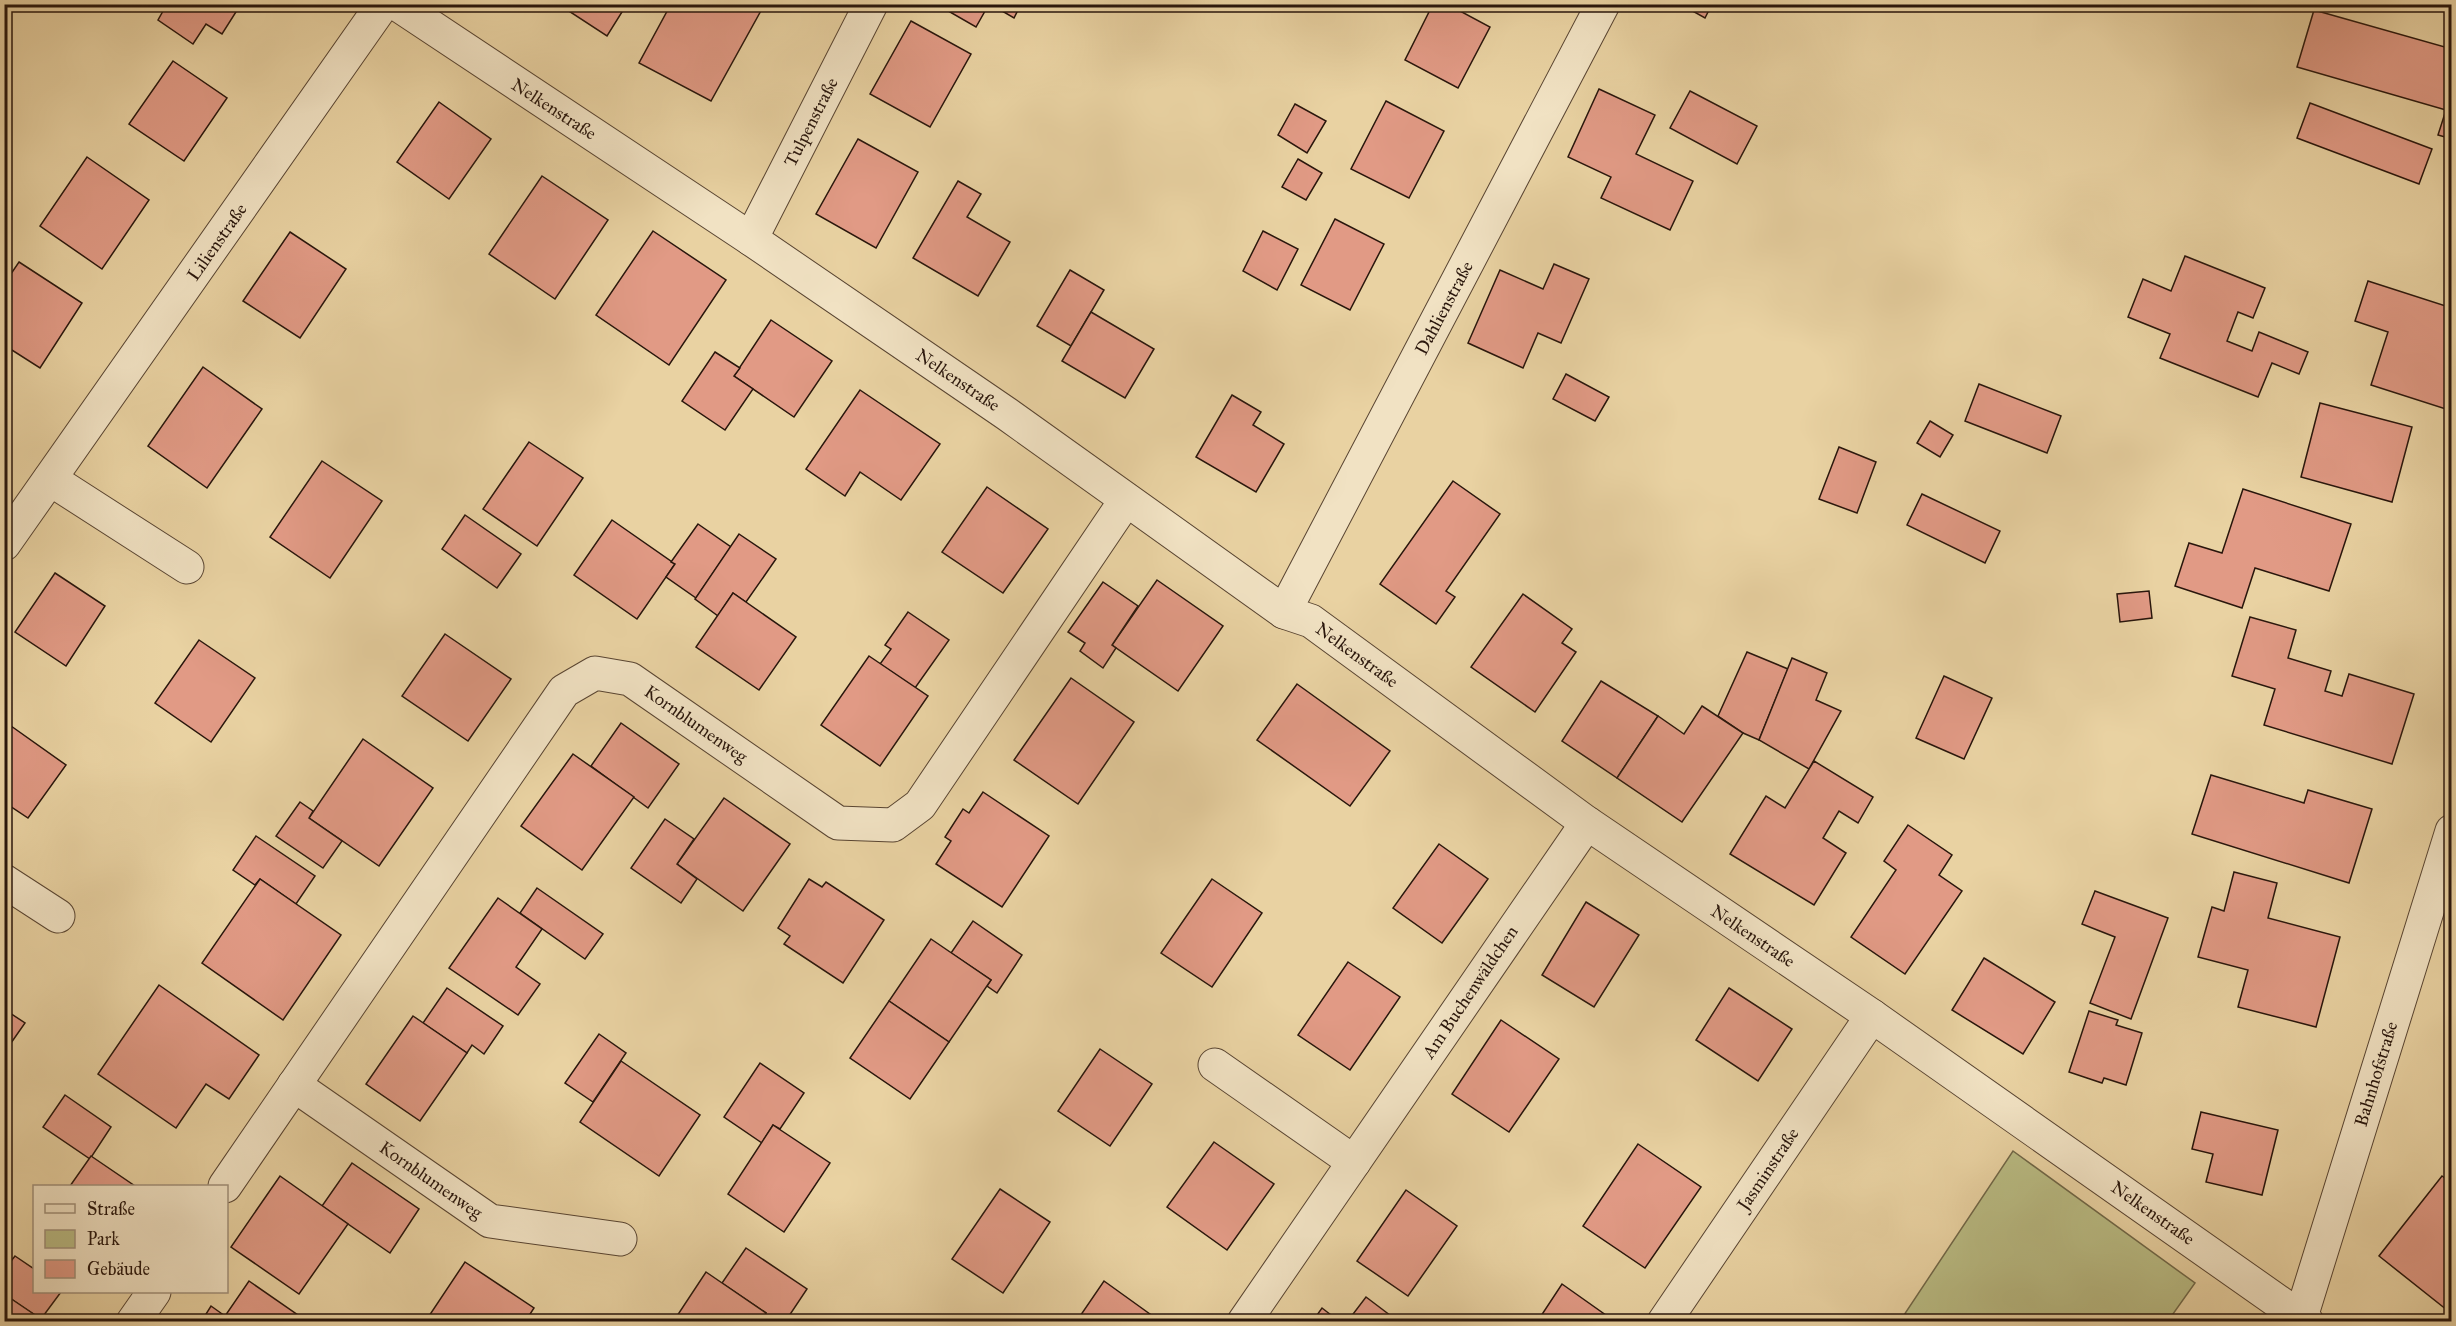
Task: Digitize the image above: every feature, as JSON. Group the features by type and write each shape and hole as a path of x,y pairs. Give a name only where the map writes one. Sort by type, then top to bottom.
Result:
{"street":[{"name":"Lilienstraße","path":"4,543 383,4"},
{"name":"Nelkenstraße","path":"397,4 751,239 1007,414 1284,612 1311,621 1587,823 1872,1016 2304,1319"},
{"name":"Tulpenstraße","path":"751,239 871,4"},
{"name":"Dahlienstraße","path":"1284,612 1603,4"},
{"path":"50,478 187,567"},
{"name":"Kornblumenweg","path":"226,1185 564,692 595,673 630,678 838,822 892,825 920,805 1126,500"},
{"name":"Am Buchenwäldchen","path":"1244,1322 1587,823"},
{"name":"Bahnhofstraße","path":"2304,1319 2451,831"},
{"path":"4,881 58,916"},
{"name":"Jasminstraße","path":"1664,1322 1872,1016"},
{"path":"1215,1065 1354,1162"},
{"name":"Kornblumenweg","path":"294,1085 490,1221 621,1239"},
{"path":"133,1322 153,1293"}],"green space":[{"path":"2013,1151 2195,1283 2168,1321 1900,1321"}],"building":[{"path":"167,4 241,4 222,34 206,24 193,44 158,20"},
{"path":"558,4 627,4 607,36"},
{"path":"671,4 758,4 763,7 711,101 639,63"},
{"path":"936,4 989,4 976,27"},
{"path":"990,4 1021,4 1014,18"},
{"path":"1433,4 1447,4 1490,27 1458,88 1405,60"},
{"path":"1680,4 1712,4 1705,18"},
{"path":"2314,10 2452,49 2452,139 2438,135 2446,110 2297,67"},
{"path":"911,21 971,54 930,127 870,94"},
{"path":"173,61 227,98 184,161 129,124"},
{"path":"1599,89 1655,115 1636,154 1693,181 1670,230 1601,198 1611,177 1568,157"},
{"path":"1690,91 1757,126 1737,164 1670,128"},
{"path":"1386,101 1444,131 1409,198 1351,169"},
{"path":"439,102 491,139 449,199 397,162"},
{"path":"2310,103 2432,149 2419,184 2297,138"},
{"path":"1295,104 1326,121 1307,153 1278,135"},
{"path":"858,139 918,172 876,248 816,214"},
{"path":"87,157 149,200 102,269 40,226"},
{"path":"1298,159 1322,173 1306,200 1282,187"},
{"path":"542,176 608,220 555,299 489,254"},
{"path":"958,181 981,194 967,217 1010,242 978,296 913,258"},
{"path":"2452,195 2452,218 2446,216"},
{"path":"1335,219 1384,244 1350,310 1301,285"},
{"path":"653,231 726,280 669,365 596,315"},
{"path":"1263,231 1298,249 1277,290 1243,271"},
{"path":"290,232 346,269 300,338 243,301"},
{"path":"2185,256 2265,288 2253,318 2238,312 2227,341 2252,351 2259,332 2308,352 2299,374 2272,363 2258,397 2160,358 2170,334 2128,317 2143,279 2171,291"},
{"path":"19,262 82,303 40,368 4,345 4,284"},
{"path":"1554,264 1589,279 1561,343 1538,333 1523,368 1468,343 1500,270 1543,289"},
{"path":"1070,270 1104,290 1071,346 1037,326"},
{"path":"2368,281 2452,308 2452,411 2371,385 2388,332 2355,321"},
{"path":"1091,312 1154,349 1125,398 1062,361"},
{"path":"771,320 832,361 794,417 734,376"},
{"path":"715,352 740,368 734,376 753,389 725,430 682,401"},
{"path":"203,367 262,409 207,488 148,446"},
{"path":"1566,374 1609,397 1595,421 1553,399"},
{"path":"1979,384 2061,416 2047,453 1965,421"},
{"path":"860,390 940,444 901,500 860,472 845,496 806,469"},
{"path":"1232,395 1261,412 1253,425 1284,444 1256,492 1196,457"},
{"path":"2320,403 2412,427 2392,502 2301,477"},
{"path":"1930,421 1953,435 1940,457 1917,443"},
{"path":"529,442 583,478 537,546 483,509"},
{"path":"1839,447 1876,462 1857,513 1819,499"},
{"path":"322,461 382,501 330,578 270,537"},
{"path":"1453,481 1500,514 1446,591 1455,597 1436,624 1380,584"},
{"path":"987,487 1048,529 1003,593 942,552"},
{"path":"2243,489 2351,524 2329,591 2255,568 2242,608 2175,586 2189,543 2222,553"},
{"path":"1922,494 2000,531 1985,563 1907,525"},
{"path":"465,515 521,554 497,588 442,549"},
{"path":"612,520 675,564 637,619 574,575"},
{"path":"698,524 731,547 696,598 666,577 675,564 671,562"},
{"path":"739,534 776,559 746,602 733,593 718,616 695,599"},
{"path":"55,573 105,606 66,666 15,632"},
{"path":"1157,580 1223,626 1178,691 1112,645"},
{"path":"1103,582 1138,606 1112,645 1116,648 1103,668 1080,651 1085,643 1068,632"},
{"path":"2149,591 2152,618 2120,622 2117,594"},
{"path":"733,593 796,637 759,690 696,647"},
{"path":"1523,594 1572,629 1562,643 1576,652 1535,712 1471,667"},
{"path":"908,612 949,640 915,688 880,664 891,649 885,645"},
{"path":"2250,617 2296,630 2288,658 2331,671 2325,691 2342,696 2349,674 2414,694 2392,764 2264,725 2275,689 2232,676"},
{"path":"445,634 511,679 468,741 402,696"},
{"path":"199,640 255,678 211,742 155,703"},
{"path":"1747,652 1788,669 1759,740 1743,733 1718,716"},
{"path":"869,656 928,696 880,766 821,725"},
{"path":"1792,658 1827,673 1816,700 1841,711 1809,769 1759,740"},
{"path":"1944,676 1992,698 1964,759 1916,738"},
{"path":"1071,678 1134,722 1078,804 1014,760"},
{"path":"1601,681 1658,716 1617,778 1562,741"},
{"path":"1297,684 1390,751 1350,806 1257,740"},
{"path":"1702,706 1743,733 1682,822 1617,778 1658,716 1684,734"},
{"path":"4,721 66,765 28,818 4,802"},
{"path":"621,723 679,764 648,808 591,766"},
{"path":"363,739 433,788 379,866 309,818"},
{"path":"573,754 634,797 582,870 521,826"},
{"path":"1814,761 1873,797 1858,823 1839,811 1823,838 1846,853 1814,905 1730,854 1766,796 1785,808"},
{"path":"2211,775 2304,803 2308,790 2372,809 2349,883 2192,834"},
{"path":"983,792 1049,836 1002,907 936,864 951,841 945,837 963,809 969,813"},
{"path":"724,798 790,844 743,911 677,864"},
{"path":"300,802 313,811 309,818 342,841 323,868 276,836"},
{"path":"665,819 694,839 677,864 697,879 681,903 631,868"},
{"path":"1908,825 1952,855 1939,875 1962,891 1905,974 1851,937 1896,870 1884,861"},
{"path":"256,836 315,876 296,904 260,879 255,885 233,870"},
{"path":"1439,844 1488,879 1442,943 1393,908"},
{"path":"2234,872 2277,883 2268,918 2340,937 2316,1027 2238,1007 2248,970 2198,957 2212,907 2224,911"},
{"path":"260,879 341,935 283,1020 202,963"},
{"path":"809,879 822,887 826,882 884,920 843,983 784,944 790,936 778,928"},
{"path":"1212,879 1262,913 1212,987 1161,953"},
{"path":"537,888 603,934 585,959 520,913"},
{"path":"2095,891 2168,918 2131,1019 2090,1003 2115,937 2082,924"},
{"path":"498,898 542,929 516,967 540,984 518,1015 449,968"},
{"path":"1586,902 1639,935 1594,1007 1542,975"},
{"path":"973,921 1022,955 997,993 987,986 991,980 951,953"},
{"path":"931,939 991,980 949,1042 889,1001"},
{"path":"1984,958 2055,1002 2023,1054 1952,1010"},
{"path":"1348,962 1400,997 1350,1070 1298,1035"},
{"path":"159,985 259,1055 229,1099 206,1084 176,1128 98,1074"},
{"path":"447,988 503,1026 484,1054 472,1045 467,1053 423,1023"},
{"path":"1729,988 1792,1029 1758,1081 1696,1040"},
{"path":"889,1001 949,1042 910,1099 850,1058"},
{"path":"4,1009 25,1023 4,1053"},
{"path":"2089,1011 2118,1020 2116,1025 2142,1033 2126,1085 2104,1078 2102,1083 2069,1072"},
{"path":"413,1016 467,1053 420,1121 366,1084"},
{"path":"1501,1020 1559,1059 1509,1132 1452,1094"},
{"path":"599,1034 626,1053 593,1102 565,1083"},
{"path":"1100,1049 1152,1084 1110,1146 1058,1111"},
{"path":"621,1061 700,1115 659,1176 580,1122"},
{"path":"760,1063 804,1093 780,1129 773,1125 762,1143 724,1117"},
{"path":"65,1095 111,1127 90,1159 43,1127"},
{"path":"2201,1112 2278,1130 2262,1195 2206,1182 2213,1154 2192,1149"},
{"path":"773,1125 830,1163 784,1232 728,1194"},
{"path":"1214,1142 1274,1184 1227,1250 1167,1207"},
{"path":"1638,1144 1701,1187 1645,1268 1583,1226"},
{"path":"91,1156 134,1185 71,1185"},
{"path":"352,1163 419,1209 390,1253 322,1206"},
{"path":"280,1176 348,1224 299,1294 231,1247"},
{"path":"2442,1176 2452,1183 2452,1314 2379,1256"},
{"path":"1000,1189 1050,1222 1003,1293 952,1259"},
{"path":"1406,1190 1457,1226 1408,1296 1357,1261"},
{"path":"746,1248 807,1289 785,1322 760,1322 766,1313 722,1283"},
{"path":"15,1256 33,1268 33,1293 60,1293 41,1319 4,1294 4,1270"},
{"path":"465,1262 534,1308 525,1322 425,1322"},
{"path":"706,1272 766,1313 760,1322 673,1322"},
{"path":"249,1281 308,1322 233,1322 225,1316"},
{"path":"1104,1281 1161,1322 1076,1322"},
{"path":"1562,1284 1610,1318 1608,1322 1537,1322"},
{"path":"4,1294 41,1319 40,1322 4,1322"},
{"path":"1366,1297 1399,1322 1347,1322"},
{"path":"211,1306 225,1316 233,1322 201,1322"},
{"path":"1322,1308 1340,1322 1312,1322"}]}
